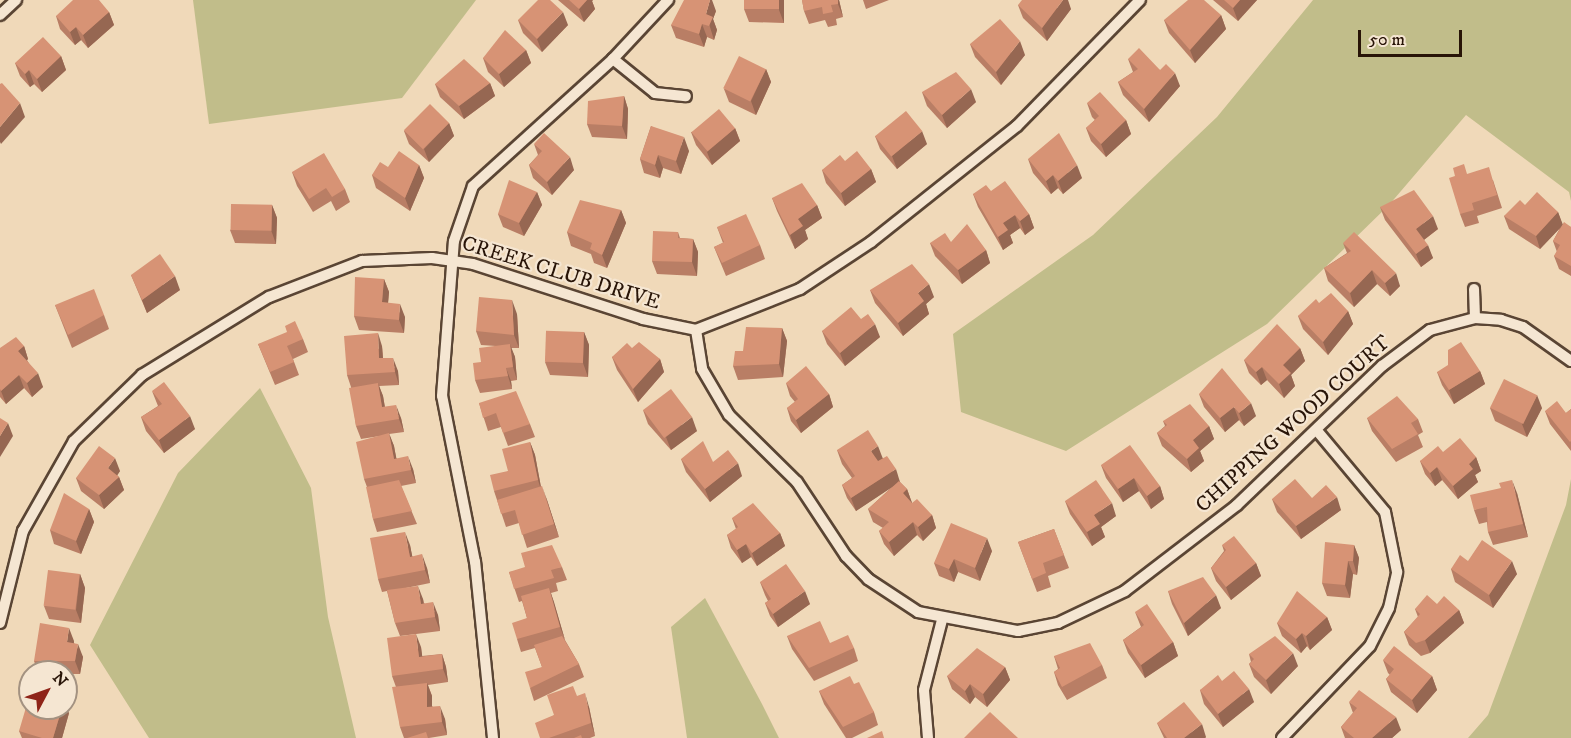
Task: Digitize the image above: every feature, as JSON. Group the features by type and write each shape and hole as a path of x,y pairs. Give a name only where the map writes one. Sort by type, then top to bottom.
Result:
{"street":[{"path":"0,15 16,0"},
{"path":"494,738 475,562 442,396 453,260 473,186 613,60 668,0"},
{"path":"696,330 800,289 871,242 1017,126 1140,0"},
{"path":"613,60 655,93 686,96"},
{"name":"CREEK CLUB DRIVE","path":"0,623 2,601 23,531 54,470 98,413 142,375 269,297 329,270 397,258 453,260 643,319 696,330"},
{"path":"1474,289 1475,318"},
{"name":"CHIPPING WOOD COURT","path":"696,330 702,369 718,398 797,482 846,556 895,599 942,620 1018,631 1096,608 1237,506 1319,433 1382,366 1430,330 1475,318 1523,327 1571,361"},
{"path":"1282,738 1370,645 1389,608 1397,572 1385,512 1319,433"},
{"path":"928,738 924,690 942,620"}],"shaded area":[{"path":"193,0 476,0 402,98 209,124"},
{"path":"1313,0 1571,0 1571,201 1569,192 1466,115 1389,205 1267,324 1066,451 961,412 953,334 1093,235 1217,117"},
{"path":"260,388 311,488 328,617 356,738 149,738 90,645 178,473"},
{"path":"1571,479 1571,738 1468,738 1488,715 1566,505"},
{"path":"705,598 779,738 687,738 671,627"}],"building":[{"path":"73,0 99,0 109,12 83,35 76,27 70,32 56,16"},
{"path":"538,0 550,0 563,12 537,39 518,20"},
{"path":"569,0 587,0 579,9"},
{"path":"684,0 710,0 706,14 713,17 709,26 702,24 699,34 671,25"},
{"path":"744,0 779,0 779,9 744,9"},
{"path":"802,0 838,0 838,4 831,5 833,12 823,14 822,7 804,11"},
{"path":"1022,0 1063,0 1042,28 1018,5"},
{"path":"1188,0 1204,0 1221,15 1190,50 1164,20"},
{"path":"1224,0 1240,0 1233,8"},
{"path":"1000,19 1020,41 996,72 970,44"},
{"path":"505,30 526,50 499,74 483,58"},
{"path":"43,37 61,56 37,79 29,70 25,74 15,63"},
{"path":"1139,48 1160,70 1166,64 1175,73 1144,109 1118,82 1138,69 1128,59"},
{"path":"739,56 766,69 750,102 723,88"},
{"path":"464,59 490,83 459,106 435,84"},
{"path":"956,72 971,89 942,115 922,92"},
{"path":"2,83 20,103 0,127 0,84"},
{"path":"1100,92 1126,120 1101,144 1086,128 1099,116 1087,103"},
{"path":"624,96 622,126 587,124 588,101"},
{"path":"430,104 449,123 423,149 404,130"},
{"path":"719,109 735,128 707,151 691,132"},
{"path":"906,111 922,131 891,156 875,136"},
{"path":"651,126 684,137 676,161 658,155 655,165 640,159"},
{"path":"544,133 570,157 547,182 529,165 542,151 534,144"},
{"path":"1059,133 1077,165 1058,181 1053,175 1046,181 1028,159"},
{"path":"399,151 419,165 405,198 372,175 380,162 388,167"},
{"path":"857,151 871,169 841,193 822,170 840,155 845,161"},
{"path":"324,153 345,189 332,197 326,188 309,199 292,172"},
{"path":"1464,164 1467,174 1489,167 1497,195 1472,203 1474,210 1460,214 1449,178 1455,176 1453,168"},
{"path":"509,180 537,192 519,223 498,214"},
{"path":"1005,181 1029,214 1020,221 1015,215 1003,223 1008,230 998,237 973,194 986,185 991,191"},
{"path":"802,183 817,205 798,219 803,226 790,235 772,198"},
{"path":"1414,190 1433,216 1416,229 1428,245 1416,254 1380,207"},
{"path":"1537,192 1558,212 1536,236 1504,216 1520,200 1525,205"},
{"path":"580,200 621,210 602,255 590,249 592,243 567,232"},
{"path":"231,204 272,205 272,231 231,230"},
{"path":"746,214 760,245 722,263 714,247 724,242 717,227"},
{"path":"1564,222 1571,227 1571,266 1554,256 1560,245 1553,241"},
{"path":"967,224 986,250 958,270 930,243 945,233 951,242"},
{"path":"653,231 678,232 678,238 693,239 692,262 652,261"},
{"path":"1354,232 1396,273 1385,283 1372,270 1350,293 1324,268 1351,251 1343,243"},
{"path":"160,254 175,276 142,300 131,275"},
{"path":"912,264 929,284 918,293 924,301 898,323 870,290"},
{"path":"355,277 384,279 382,302 400,304 399,320 354,316"},
{"path":"94,289 104,315 68,335 55,305"},
{"path":"1331,293 1348,311 1323,342 1298,316 1316,299 1319,303"},
{"path":"479,297 512,300 514,335 476,331"},
{"path":"851,307 861,319 868,314 875,324 840,353 822,331"},
{"path":"295,321 303,339 287,346 294,362 270,372 258,344 287,332 285,326"},
{"path":"1277,324 1300,348 1283,365 1291,373 1279,384 1262,367 1256,372 1244,360"},
{"path":"746,327 782,328 779,364 733,366 735,351 743,351"},
{"path":"546,331 584,332 583,363 545,362"},
{"path":"378,333 379,358 393,358 395,372 347,375 344,336"},
{"path":"16,337 24,346 18,351 38,373 27,383 19,375 1,391 0,348"},
{"path":"639,342 660,359 633,389 612,357 627,343 632,348"},
{"path":"1461,342 1480,371 1449,390 1437,372 1448,365 1448,350"},
{"path":"510,344 513,367 506,368 508,376 475,380 473,363 481,362 479,348"},
{"path":"806,366 829,394 796,420 787,408 798,399 786,383"},
{"path":"1222,368 1251,403 1239,413 1234,407 1220,418 1199,394"},
{"path":"1504,379 1537,395 1523,424 1490,408"},
{"path":"164,382 190,416 159,440 141,417 162,404 152,391"},
{"path":"378,383 382,407 396,405 399,419 356,426 349,388"},
{"path":"671,389 692,417 664,438 643,410"},
{"path":"516,391 530,424 503,433 496,413 483,418 479,403"},
{"path":"1397,396 1418,419 1411,423 1418,434 1392,449 1367,418"},
{"path":"1557,401 1566,413 1571,409 1570,442 1545,411"},
{"path":"1190,404 1209,426 1193,440 1199,448 1187,459 1157,433 1167,425 1163,421"},
{"path":"0,418 8,423 0,436"},
{"path":"868,430 878,446 871,451 878,461 887,456 896,469 851,498 842,485 855,476 837,450"},
{"path":"389,433 394,459 408,456 411,470 364,479 356,442"},
{"path":"1460,438 1476,457 1469,464 1473,469 1453,486 1437,467 1430,473 1420,461 1438,446 1443,452"},
{"path":"703,441 713,462 728,450 738,463 705,489 681,459"},
{"path":"530,442 538,480 494,491 490,475 508,471 502,449"},
{"path":"1130,445 1160,486 1147,496 1134,478 1118,489 1101,465"},
{"path":"99,446 115,458 108,468 119,477 99,495 76,478"},
{"path":"1295,479 1312,498 1326,485 1337,497 1296,526 1272,499"},
{"path":"399,480 412,511 373,519 366,487"},
{"path":"1096,480 1112,503 1094,515 1100,524 1087,532 1065,501"},
{"path":"1512,480 1523,524 1488,532 1487,507 1474,510 1470,495 1501,488 1499,483"},
{"path":"899,481 907,489 903,493 912,503 917,499 932,515 918,527 913,522 889,542 879,531 889,522 868,509"},
{"path":"542,486 554,524 522,535 515,510 501,514 497,500"},
{"path":"64,493 89,509 76,541 50,530"},
{"path":"753,503 780,533 752,553 746,544 737,550 727,535 738,527 732,518"},
{"path":"951,523 987,538 975,568 954,559 949,569 934,563"},
{"path":"1054,529 1064,555 1043,563 1046,573 1032,579 1018,542"},
{"path":"405,532 410,557 422,554 425,570 378,579 370,538"},
{"path":"1234,536 1256,563 1226,587 1211,568 1226,550 1222,545"},
{"path":"1482,540 1512,561 1489,595 1451,569 1460,555 1468,561"},
{"path":"1325,542 1354,545 1353,561 1348,561 1345,585 1322,583"},
{"path":"552,545 562,567 551,570 554,578 514,589 509,572 525,567 521,553"},
{"path":"786,564 805,591 773,614 765,603 771,599 760,582"},
{"path":"48,570 80,574 75,610 44,606"},
{"path":"1203,577 1216,595 1184,623 1168,591"},
{"path":"418,586 421,604 433,602 435,617 395,623 387,590"},
{"path":"549,588 560,627 517,639 512,623 527,618 521,596"},
{"path":"1297,591 1327,617 1306,636 1302,633 1296,639 1277,623"},
{"path":"1427,595 1437,604 1444,596 1459,610 1425,640 1416,643 1404,632 1420,614 1415,609"},
{"path":"1147,604 1173,642 1141,665 1123,640 1144,625 1135,612"},
{"path":"820,621 830,643 848,635 854,648 809,668 787,636"},
{"path":"40,623 69,628 67,642 78,644 75,660 34,660"},
{"path":"416,634 419,657 442,654 443,669 392,676 387,638"},
{"path":"562,636 579,664 530,688 525,672 542,667 534,645"},
{"path":"1275,636 1293,653 1266,680 1249,664 1254,659 1249,654"},
{"path":"1090,643 1102,665 1062,687 1054,672 1060,668 1054,656"},
{"path":"1394,646 1432,676 1412,700 1386,679 1394,669 1383,660"},
{"path":"977,648 1005,667 983,694 970,684 965,691 947,676"},
{"path":"1234,671 1249,689 1218,714 1200,690 1218,675 1222,681"},
{"path":"850,676 854,684 859,682 874,712 843,727 819,691"},
{"path":"427,683 427,707 440,706 442,722 400,727 392,687"},
{"path":"573,686 577,696 585,693 591,723 549,738 540,738 535,723 554,715 547,695"},
{"path":"1359,690 1396,717 1372,738 1354,738 1341,727 1357,708 1349,702"},
{"path":"1184,702 1202,724 1184,738 1167,738 1157,723"},
{"path":"990,712 1018,738 964,738"},
{"path":"22,720 58,720 53,738 42,738 19,731"},
{"path":"882,731 884,738 867,738"},
{"path":"426,732 428,738 407,738"}]}
